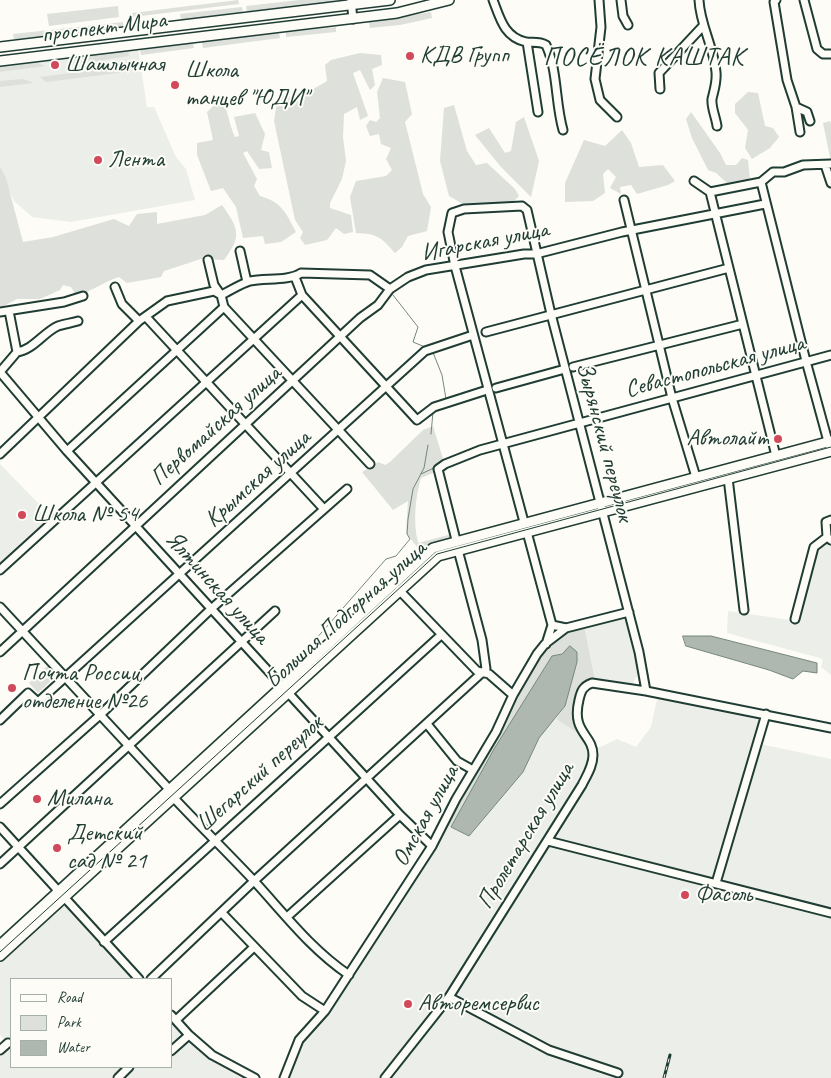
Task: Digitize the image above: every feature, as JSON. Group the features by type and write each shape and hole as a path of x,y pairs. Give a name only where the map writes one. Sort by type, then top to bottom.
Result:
{"main road":[{"name":"проспект Мира","path":"0,47 351,2 390,0"},
{"name":"проспект Мира","path":"0,61 352,19 417,10 449,0"},
{"path":"245,17 247,31"},
{"path":"133,31 134,44"},
{"name":"Большая Подгорная улица","path":"171,793 288,693 438,556 457,545 524,522 601,501 776,456 830,446"},
{"name":"Большая Подгорная улица","path":"0,956 62,894 171,793 281,685 433,548 527,532 728,478 830,446"},
{"name":"Большая Подгорная улица","path":"0,945 62,894"}],"street":[{"path":"493,0 503,26 513,35 527,42 543,43 550,53 558,111 563,130"},
{"path":"599,0 601,27 595,78 600,100 617,118"},
{"path":"621,0 623,16 628,25"},
{"path":"699,0 700,15 710,42 716,72 716,88 712,101 717,126"},
{"path":"776,0 774,2 787,80 796,107 800,132"},
{"path":"804,0 817,49 824,54 831,54"},
{"path":"351,2 352,19"},
{"path":"660,89 659,72 703,26"},
{"path":"527,42 538,112"},
{"path":"796,107 807,112 810,121"},
{"path":"710,192 761,182 773,172 784,172 803,165 828,164 831,183"},
{"path":"694,181 710,192 776,456"},
{"path":"761,182 806,361 830,446"},
{"path":"624,200 644,290 672,398 696,477"},
{"name":"Игарская улица","path":"390,289 408,277 426,270 524,254 536,254 630,231 766,204"},
{"name":"Зырянский переулок","path":"455,266 448,232 452,213 464,208 522,206 527,210 551,314 569,368 579,424 604,512 646,691"},
{"path":"240,251 247,282"},
{"path":"208,260 214,285 221,295 224,307 370,464"},
{"path":"455,266 524,522"},
{"path":"486,332 729,268"},
{"path":"221,295 247,282 275,277 294,277 302,273 317,272 370,275 390,289"},
{"path":"294,277 302,295 386,387 419,420 434,406 488,390"},
{"path":"115,287 122,304 143,319 177,349 323,508"},
{"name":"Первомайская улица","path":"0,652 246,424 378,305 390,289"},
{"path":"0,454 143,319 167,301 214,291 221,295"},
{"path":"0,570 302,295"},
{"path":"0,312 64,302 82,296"},
{"path":"68,452 224,307"},
{"path":"9,311 17,352"},
{"path":"0,372 17,352 23,351 58,326 78,321"},
{"path":"496,388 743,324"},
{"name":"Крымская улица","path":"0,720 28,693 38,702 430,348 474,335"},
{"name":"Севастопольская улица","path":"457,545 438,469 444,464 480,450 831,354"},
{"name":"Ялтинская улица","path":"0,372 68,452 135,526 288,693 330,736 400,815 432,846"},
{"path":"728,478 744,610"},
{"path":"0,804 100,715 211,609 347,488"},
{"path":"795,619 814,547 829,538 826,522 831,520"},
{"path":"527,532 552,625 546,644"},
{"path":"152,978 254,881 486,669 482,640 457,545"},
{"path":"399,590 477,671 489,674 512,695"},
{"path":"0,607 214,841 327,960 349,975"},
{"path":"0,864 275,611"},
{"name":"Омская улица","path":"284,1078 300,1040 325,1011 432,846 472,770 496,732 512,695 546,644 566,628 629,612"},
{"path":"552,625 566,628"},
{"name":"Шегарский переулок","path":"104,942 441,635"},
{"name":"Пролетарская улица","path":"385,1078 449,998 582,784 592,763 591,746 579,726 576,713 581,692 585,686 592,683 646,691 831,728"},
{"path":"716,883 766,714"},
{"path":"427,724 457,761 472,770"},
{"path":"287,917 400,815"},
{"path":"0,827 138,978"},
{"path":"548,841 831,913"},
{"path":"222,913 302,996 325,1011"},
{"path":"254,947 174,1017 189,1035 212,1055 254,1078"},
{"path":"449,998 549,1050 618,1073"},
{"path":"172,1050 189,1035"},
{"path":"0,1050 8,1043"},
{"path":"118,1078 128,1068"}],"shaded area":[{"path":"138,49 147,107 154,107 176,157 186,169 195,200 71,222 32,217 14,201 0,172 0,66"},
{"name":"Школа № 54","path":"0,464 41,506 39,509 51,522 0,566"},
{"path":"826,541 831,542 831,675 821,667 823,660 820,658 727,633 728,611 797,621 817,550"},
{"path":"626,615 640,671 631,686 595,680 584,625"},
{"path":"658,695 767,717 760,744 831,759 831,910 553,839 585,786 595,764 596,749 617,739 636,747 651,727"},
{"path":"556,719 580,735 588,747 590,754 587,769 446,997 381,1078 287,1078 302,1040 326,1013 393,914 434,849 446,825 469,836 523,772 539,737"},
{"path":"550,844 831,918 831,1078 389,1078 450,999"},
{"path":"65,901 134,978 10,978 10,1046 0,1035 0,960"},
{"path":"172,1020 186,1036 248,1078 0,1078 0,1056 10,1046 10,1068 172,1068"}],"green space":[{"path":"238,0 239,4 133,17 132,13"},
{"path":"299,0 339,0 339,2 247,13 246,6"},
{"path":"118,6 119,17 49,26 47,14"},
{"path":"242,7 243,14 181,21 180,14"},
{"path":"431,12 432,18 400,25 370,28 369,22"},
{"path":"123,22 123,28 32,39 14,39 13,34"},
{"path":"336,27 336,32 286,37 286,32"},
{"path":"279,33 280,38 203,48 202,42"},
{"path":"193,43 194,48 141,55 140,49"},
{"path":"128,50 129,56 70,65 69,60 80,56"},
{"path":"360,53 381,55 382,65 372,69 375,85 370,90 360,70 353,73 368,116 360,120 357,107 344,114 343,137 346,161 342,179 330,203 330,208 351,215 353,232 344,234 336,228 327,240 305,245 300,238 303,232 295,220 274,121 276,108 284,95 298,98 327,81 325,65 331,60"},
{"path":"33,61 45,66 0,72 0,66"},
{"path":"127,66 126,72 46,82 40,77"},
{"path":"383,78 405,82 412,114 405,122 423,194 431,207 427,231 408,236 402,247 395,253 378,237 356,233 350,197 356,181 386,176 392,170 386,159 391,148 381,144 379,134 370,136 366,126 370,120 376,122 380,118 377,92"},
{"path":"23,79 34,83 0,87 0,81"},
{"path":"748,92 758,93 765,126 773,128 779,137 770,148 752,159 745,148 748,130 735,113 735,104"},
{"path":"222,98 235,137 239,136 234,117 255,113 265,134 261,150 269,152 272,168 259,169 247,151 243,153 257,179 254,186 260,196 274,201 282,209 296,232 281,242 265,244 263,236 243,238 236,207 223,188 211,191 197,155 197,143 213,140 207,112"},
{"path":"454,105 467,151 476,165 487,163 515,189 519,196 511,204 468,207 449,196 440,161 444,108"},
{"path":"691,112 720,153 726,165 736,165 742,158 748,160 750,180 729,185 716,173 708,170 692,138 686,119"},
{"path":"524,117 539,161 531,197 501,167 475,135 489,128 505,153 511,151 516,122"},
{"path":"830,121 831,124 831,162 823,123"},
{"path":"622,130 631,143 639,167 663,165 675,181 668,185 637,194 631,185 620,187 621,194 610,188 616,177 608,169 603,174 605,193 593,201 565,202 565,183 584,140 605,146"},
{"path":"0,167 6,178 23,242 53,237 114,219 129,226 137,214 157,212 157,224 205,215 222,205 235,227 236,238 234,245 224,260 201,259 164,271 161,277 127,283 119,277 76,295 71,287 63,285 60,290 40,299 17,299 0,308"},
{"path":"433,426 444,462 435,472 421,478 415,510 416,535 418,543 452,534 454,539 422,553 406,533 408,501 393,510 362,472 378,462 385,465 390,462 423,430"},
{"path":"584,625 595,680 584,683 576,702 575,715 580,735 556,719 565,706 577,662 562,654 552,656 494,749 451,827 446,825 514,696 539,654 567,629"},
{"path":"47,666 56,676 38,693 29,683"}],"water":[{"path":"683,636 711,636 817,663 817,673 803,671 793,679 769,670 686,646"},
{"path":"570,646 577,652 577,662 565,706 539,738 523,772 469,836 451,827 494,749 552,656 562,654"}],"waterway":[{"path":"393,295 418,327 413,342 425,347"},
{"path":"432,350 442,375 446,399"},
{"path":"807,357 831,351"},
{"path":"757,371 802,359"},
{"path":"431,434 433,412"},
{"path":"295,668 300,664 301,656 386,559 396,556 410,539 407,534 413,489 424,468 428,445"},
{"path":"421,474 436,467"}],"tram line":[{"path":"0,952 437,554 831,447"}],"railway":[{"path":"664,1078 670,1055"}],"place":[{"name":"КДВ Групп","path":"410,56"},
{"name":"Шашлычная","path":"55,65"},
{"name":"Школа танцев \"ЮДИ\"","path":"175,85"},
{"name":"Лента","path":"98,160"},
{"name":"Автолайт","path":"778,439"},
{"name":"Школа № 54","path":"22,515"},
{"name":"Почта России, отделение №26","path":"12,688"},
{"name":"Милана","path":"37,799"},
{"name":"Детский сад № 21","path":"57,848"},
{"name":"Фасоль","path":"685,895"},
{"name":"Авторемсервис","path":"408,1004"}],"district":[{"name":"ПОСЁЛОК КАШТАК","path":"644,58"}]}
